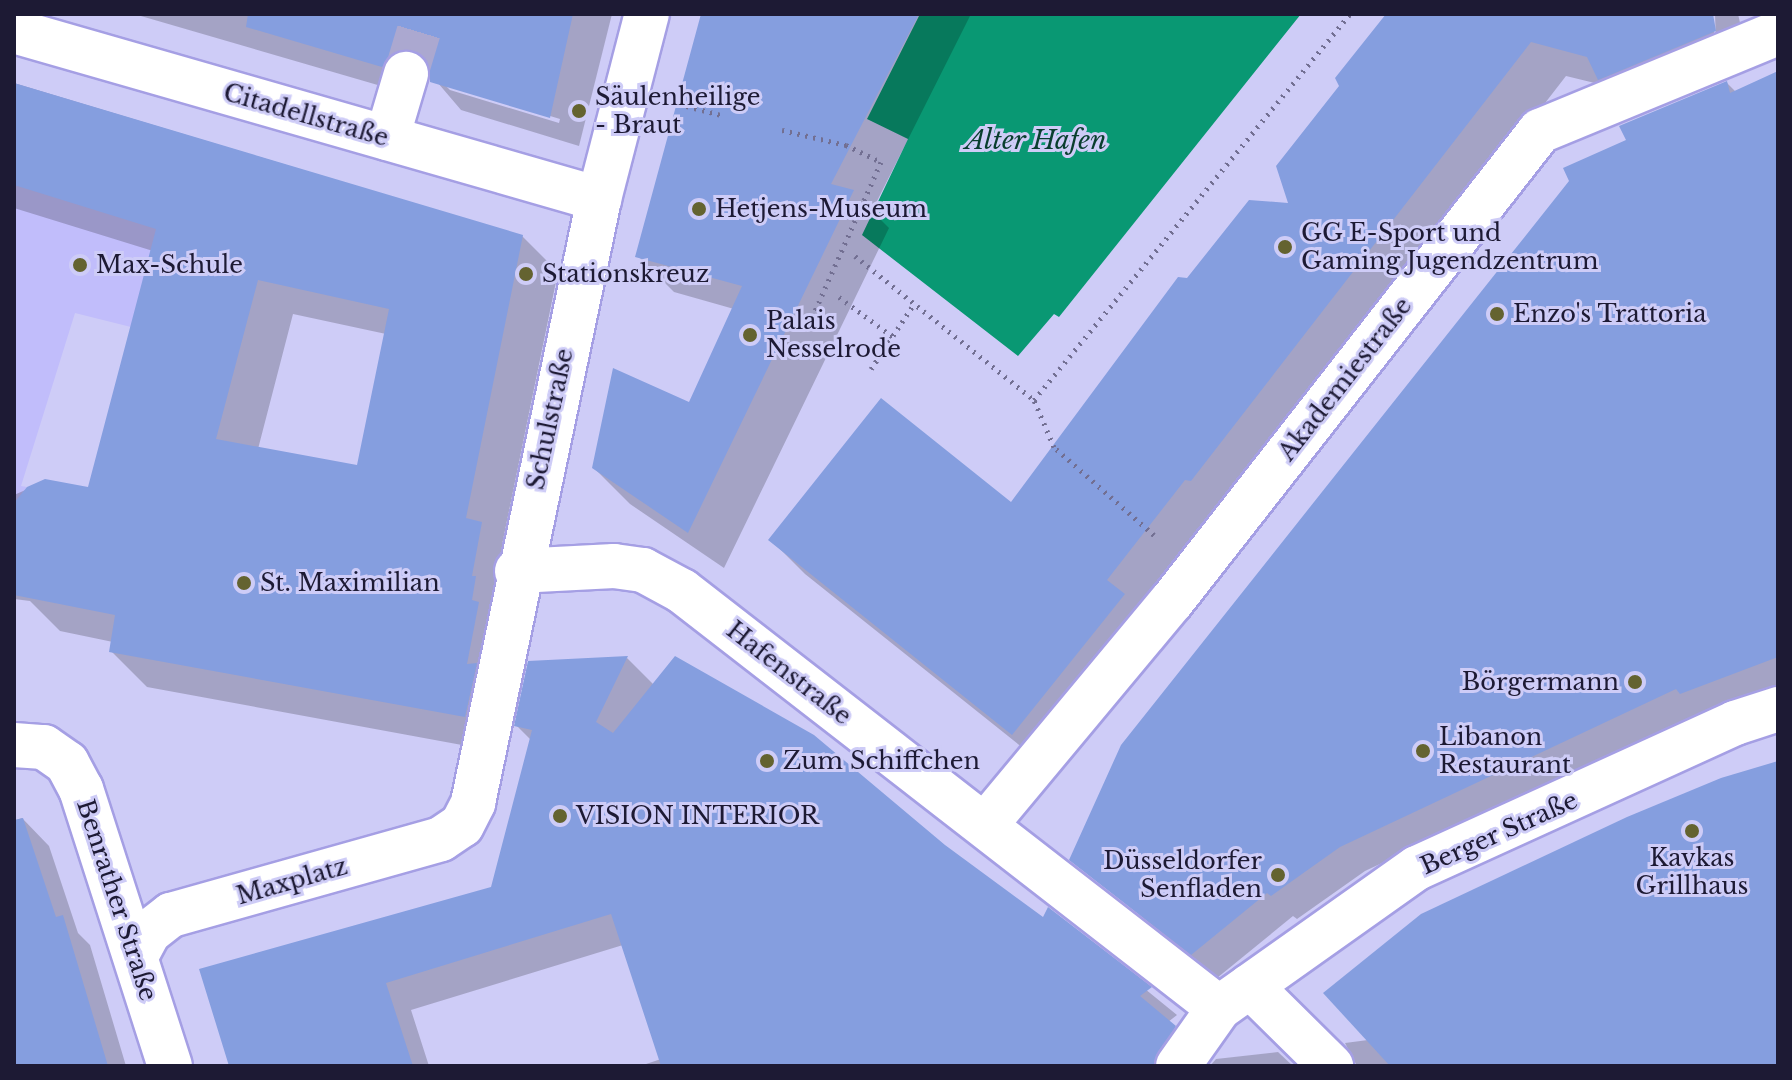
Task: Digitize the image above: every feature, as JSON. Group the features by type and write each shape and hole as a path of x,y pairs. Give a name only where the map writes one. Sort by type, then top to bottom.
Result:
{"street":[{"name":"Schulstraße","path":"462,825 473,803 517,571 599,199 647,14"},
{"name":"Citadellstraße","path":"14,31 599,199"},
{"name":"Akademiestraße","path":"986,824 1172,601 1540,131 1778,33"},
{"path":"387,138 406,74"},
{"name":"Hafenstraße","path":"517,571 614,566 643,570 720,619 986,824 1331,1066"},
{"name":"Berger Straße","path":"1178,1066 1234,997 1417,868 1735,723 1778,709"},
{"name":"Benrather Straße","path":"29,746 67,763 81,789 170,1066"},
{"name":"Maxplatz","path":"136,956 149,932 171,915 441,839 462,825"}],"path":[{"path":"1034,400 1350,14"},
{"path":"712,113 721,115"},
{"path":"782,130 846,145 881,162 812,318"},
{"path":"855,256 1034,400 1054,447 1123,505"},
{"path":"839,297 893,337"},
{"path":"871,369 914,304"}],"shaded area":[{"name":"Max-Schule","path":"14,83 185,135 131,327 75,313 21,486 27,487 14,505"}],"water":[{"name":"Alter Hafen","path":"920,14 1301,14 1059,317 1054,314 1018,356 862,235 908,139 867,119"}],"building":[{"path":"248,14 573,14 550,118 430,82 430,67 414,50 399,50 382,67 246,27"},
{"path":"701,14 919,14 831,184 854,190 688,533 592,468 613,368 689,402 742,286 635,257"},
{"path":"1386,14 1713,14 1716,31 1598,80 1587,57 1531,42 1191,481 1185,480 1107,580 1125,594 1012,735 768,540 881,398 1011,502 1178,277 1187,278 1249,200 1288,203 1276,166 1339,86 1335,78"},
{"path":"1778,71 1778,657 1680,694 1676,689 1340,847 1271,896 1267,893 1191,955 1069,860 1121,745 1569,181 1563,168 1626,140 1619,126 1727,81 1730,93"},
{"path":"14,83 523,235 466,518 482,522 472,576 476,576 472,600 479,602 467,664 477,663 465,717 109,652 115,615 14,595 14,503 27,487 45,479 88,487 156,229 14,185","holes":["258,280 389,309 357,465 216,439"]},
{"path":"628,656 596,722 613,733 675,656 814,735 945,845 1043,917 1048,907 1152,987 1140,996 1176,1026 1153,1066 661,1066 611,914 386,983 413,1066 229,1066 199,969 491,887 532,730 514,726 528,661"},
{"path":"1778,761 1778,1066 1390,1066 1323,993 1421,914 1627,817 1721,778"},
{"path":"23,818 56,917 63,915 108,1066 14,1066 14,820"}],"tunnel":[{"path":"406,74 424,14"}],"place":[{"name":"Säulenheilige - Braut","path":"579,111"},
{"name":"Hetjens-Museum","path":"699,209"},
{"name":"GG E-Sport und Gaming Jugendzentrum","path":"1285,247"},
{"name":"Max-Schule","path":"80,265"},
{"name":"Stationskreuz","path":"526,274"},
{"name":"Enzo's Trattoria","path":"1497,314"},
{"name":"Palais Nesselrode","path":"750,335"},
{"name":"St. Maximilian","path":"244,583"},
{"name":"Börgermann","path":"1635,682"},
{"name":"Libanon Restaurant","path":"1423,751"},
{"name":"Zum Schiffchen","path":"767,761"},
{"name":"VISION INTERIOR","path":"560,816"},
{"name":"Kavkas Grillhaus","path":"1692,831"},
{"name":"Düsseldorfer Senfladen","path":"1278,875"}]}
